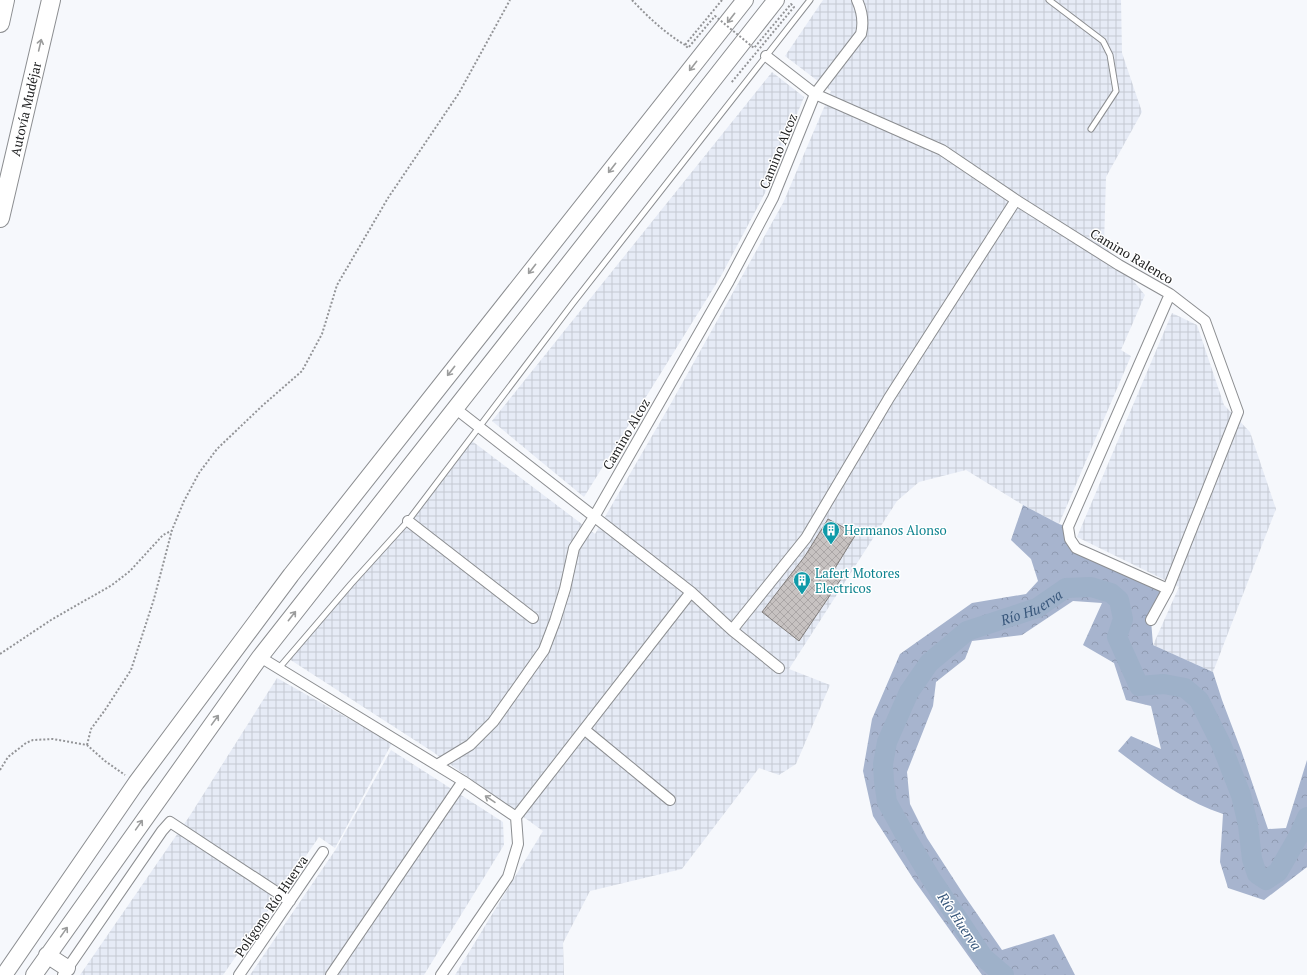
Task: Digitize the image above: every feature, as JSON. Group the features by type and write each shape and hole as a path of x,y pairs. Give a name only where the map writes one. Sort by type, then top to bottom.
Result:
{"highway":[{"path":"0,23 5,0"},
{"name":"Autovía Mudéjar","path":"0,218 51,0"},
{"path":"4,975 136,783 296,569 745,0"},
{"path":"34,975 260,657 776,0"},
{"path":"47,955 65,972"}],"street":[{"name":"Camino Alcoz","path":"437,765 470,745 493,722 544,650 565,589 574,548 594,517 770,205 815,94 861,34 863,27 860,5 857,0"},
{"name":"Camino Ralenco","path":"766,56 815,94 942,150 1016,200 1119,265 1170,294 1205,321 1238,412 1168,589 1151,620"},
{"path":"732,630 806,538 889,398 1016,200"},
{"path":"1168,589 1076,548 1070,539 1068,527 1170,294"},
{"path":"456,409 691,592 732,630 779,668"},
{"path":"408,521 533,618"},
{"path":"441,975 508,876 518,844 516,817 691,592"},
{"path":"260,657 463,781 516,817"},
{"path":"585,730 670,800"},
{"path":"331,975 463,781"},
{"path":"65,972 162,830 170,822 290,901"},
{"name":"Polígono Río Huerva","path":"240,975 323,852"}],"lane":[{"path":"279,668 351,584 408,521 573,303 810,0"},
{"path":"1049,0 1103,41 1110,55 1116,91 1091,129"}],"path":[{"path":"87,745 91,729 131,670 154,599 172,530 184,501 199,473 217,449 262,406 302,371 322,334 337,285 388,198 459,93 510,0"},
{"path":"632,0 645,14 673,38 688,48 715,16 754,48 791,4 794,7 731,83"},
{"path":"685,45 722,0"},
{"path":"0,654 51,620 112,585 130,571 163,535 172,530"},
{"path":"0,770 8,757 17,749 33,740 53,739 87,745 105,761 136,783"}],"shaded area":[{"path":"823,0 1121,0 1122,53 1142,112 1106,177 1104,245 1145,295 1121,350 1131,356 1059,524 1023,505 966,470 919,482 897,501 789,669 830,685 796,764 779,775 759,768 682,869 590,891 563,943 564,975 455,975 543,831 433,752 286,657 472,441 595,534 670,405 783,203 831,91 785,56"},
{"path":"772,72 804,97 765,193 721,276 584,497 492,421"},
{"path":"1172,313 1197,325 1224,405 1250,432 1276,509 1213,672 1153,645 1179,587 1077,537"},
{"path":"277,678 392,743 335,848 319,837 223,975 80,975 189,817"},
{"path":"391,750 503,822 504,845 424,975 250,975 336,849"}],"green space":[{"path":"1023,505 1059,524 1068,527 1076,549 1168,589 1151,620 1153,645 1213,672 1268,829 1286,828 1307,760 1307,867 1264,900 1228,888 1220,862 1223,814 1209,809 1181,795 1118,751 1131,736 1161,749 1151,706 1126,700 1114,663 1083,645 1102,603 1073,601 1022,635 972,641 965,659 936,682 933,706 907,772 910,804 927,838 1002,950 1054,934 1075,975 982,975 914,880 873,816 863,771 872,719 900,654 972,603 1026,594 1038,581 1031,559 1011,540"}],"building":[{"name":"Lafert Motores Electricos","path":"828,519 856,534 832,573 841,579 799,641 762,612 805,556"}],"waterway":[{"name":"Río Huerva","path":"1004,975 983,957 930,877 887,802 884,781 883,764 887,742 909,692 929,663 967,631 1037,608 1066,588 1091,587 1111,593 1119,600 1123,619 1117,637 1139,686 1164,684 1185,688 1199,700 1221,744 1241,795 1248,825 1252,859 1257,874 1266,880 1278,872 1298,837 1307,817"}],"place":[{"name":"Hermanos Alonso","path":"831,545"},
{"name":"Lafert Motores Electricos","path":"802,595"}]}
